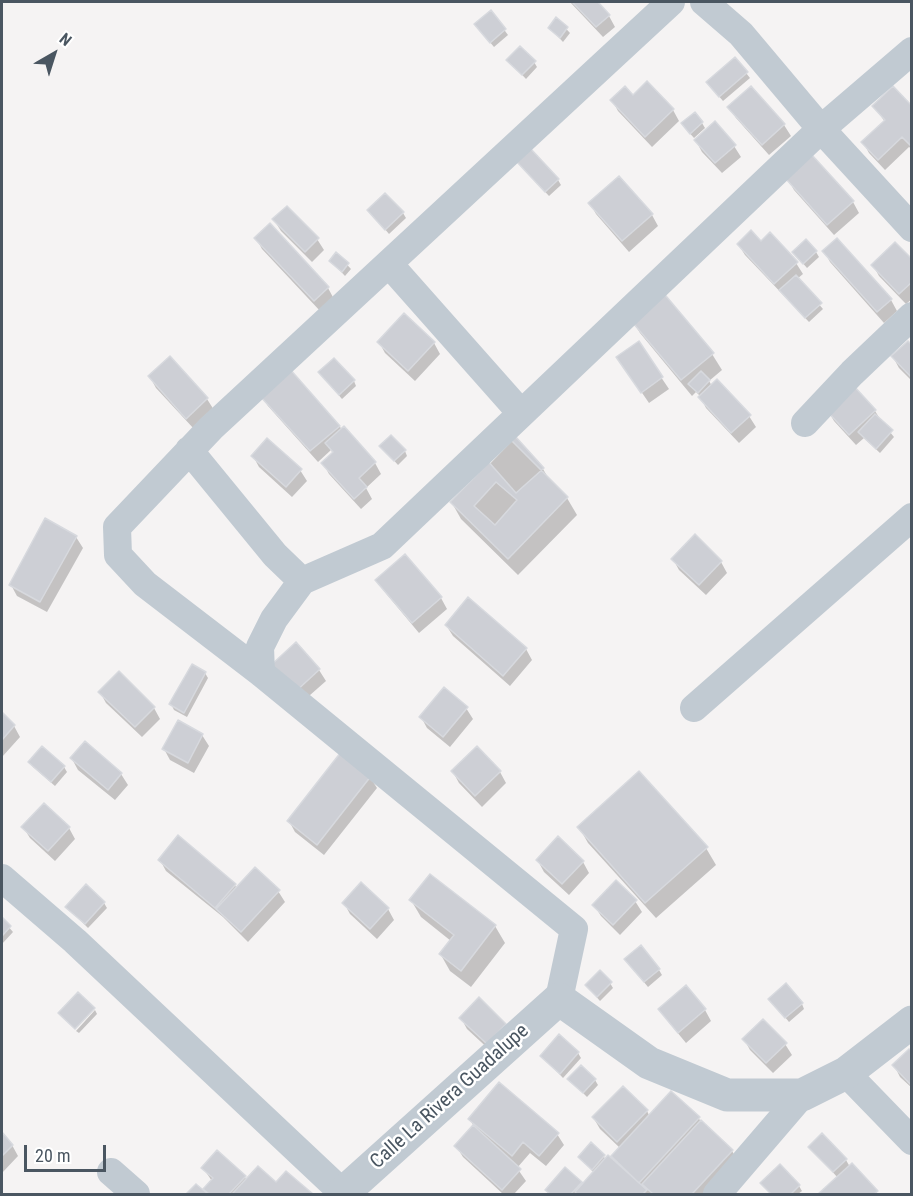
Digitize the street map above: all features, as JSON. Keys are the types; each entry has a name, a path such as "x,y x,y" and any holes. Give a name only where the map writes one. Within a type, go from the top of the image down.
{"street":[{"path":"671,2 189,450 117,527 118,555 145,584 261,673 574,929 559,999 649,1063 727,1095 802,1095"},
{"path":"704,2 741,34 821,129 912,228"},
{"path":"631,38 690,5 741,34"},
{"path":"261,673 260,648 274,619 302,581 382,546 821,129 912,51"},
{"path":"389,264 521,413"},
{"path":"805,423 852,373 912,315"},
{"path":"189,450 275,555 302,581"},
{"path":"694,708 912,517"},
{"path":"2,878 75,941 343,1194"},
{"name":"Calle La Rivera Guadalupe","path":"343,1194 559,999"},
{"path":"717,1194 802,1095 846,1073 912,1022"},
{"path":"846,1073 912,1141"},
{"path":"111,1172 136,1194"}],"building":[{"path":"572,2 598,2 610,15 596,27"},
{"path":"491,10 506,29 490,43 474,24"},
{"path":"556,17 568,27 560,38 548,28"},
{"path":"520,46 536,61 522,75 506,60"},
{"path":"735,57 748,72 719,97 706,82"},
{"path":"647,81 674,109 645,137 610,100 625,86 633,95"},
{"path":"751,86 785,124 762,145 727,107"},
{"path":"893,86 912,106 912,147 902,137 878,160 861,142 885,120 872,106"},
{"path":"695,112 703,122 690,134 681,123"},
{"path":"715,121 736,145 715,163 694,140"},
{"path":"530,148 559,179 545,192 516,161"},
{"path":"812,155 854,201 827,225 786,179"},
{"path":"619,176 653,214 622,241 588,203"},
{"path":"385,193 404,212 385,230 367,210"},
{"path":"287,206 319,238 305,252 272,219"},
{"path":"270,223 329,287 314,301 254,238"},
{"path":"751,230 761,241 770,232 798,262 774,284 737,244"},
{"path":"837,238 892,299 877,312 822,251"},
{"path":"806,239 817,251 803,264 792,252"},
{"path":"895,242 912,259 912,282 899,294 871,265"},
{"path":"336,252 349,263 342,272 329,261"},
{"path":"796,275 822,303 805,318 779,290"},
{"path":"661,290 714,353 681,380 628,317"},
{"path":"404,313 435,342 408,371 377,342"},
{"path":"639,341 663,377 641,393 616,357"},
{"path":"908,341 912,345 912,378 891,356"},
{"path":"170,356 208,398 186,419 148,376"},
{"path":"334,358 355,380 339,395 318,372"},
{"path":"289,368 340,426 310,451 259,395"},
{"path":"701,371 710,380 698,393 688,384"},
{"path":"717,379 751,415 731,433 698,397"},
{"path":"852,384 876,410 849,435 825,409"},
{"path":"875,414 893,430 876,449 858,432"},
{"path":"344,426 376,462 359,478 367,487 354,499 321,463 333,452 325,443"},
{"path":"391,435 406,450 394,461 379,446"},
{"path":"515,436 544,468 516,493 487,460"},
{"path":"267,438 302,469 286,487 251,456"},
{"path":"511,440 568,497 508,559 450,502"},
{"path":"496,482 517,500 495,525 474,506"},
{"path":"45,518 77,536 40,602 9,585"},
{"path":"695,534 722,561 699,585 671,559"},
{"path":"405,554 442,597 412,623 375,580"},
{"path":"468,597 527,648 503,676 445,625"},
{"path":"296,642 320,669 294,693 270,666"},
{"path":"192,664 206,672 184,713 169,704"},
{"path":"119,671 155,707 135,727 98,692"},
{"path":"444,687 468,707 443,737 419,717"},
{"path":"2,712 15,725 2,740"},
{"path":"178,720 203,734 188,763 162,749"},
{"path":"85,741 122,773 108,790 70,758"},
{"path":"42,746 65,766 51,782 28,762"},
{"path":"477,746 501,771 475,796 451,771"},
{"path":"341,752 371,776 317,845 287,821"},
{"path":"639,771 708,847 645,903 577,827"},
{"path":"44,803 70,827 48,851 21,827"},
{"path":"178,835 236,884 215,908 158,860"},
{"path":"558,836 584,861 562,884 536,860"},
{"path":"255,867 280,890 241,932 216,909"},
{"path":"430,874 496,925 461,971 439,954 454,935 409,900"},
{"path":"616,880 637,900 613,925 592,905"},
{"path":"361,882 389,908 370,929 342,903"},
{"path":"86,884 105,902 85,924 65,907"},
{"path":"2,917 11,926 2,936"},
{"path":"641,945 660,969 644,982 624,959"},
{"path":"600,970 612,982 597,997 585,985"},
{"path":"786,983 803,1003 785,1018 768,999"},
{"path":"686,985 706,1009 678,1033 658,1009"},
{"path":"78,992 95,1008 75,1029 58,1013"},
{"path":"479,997 506,1024 487,1044 459,1018"},
{"path":"763,1019 787,1043 766,1063 742,1039"},
{"path":"559,1034 579,1052 560,1074 540,1056"},
{"path":"909,1049 912,1051 912,1086 892,1065"},
{"path":"581,1065 596,1079 583,1093 567,1079"},
{"path":"499,1082 559,1133 539,1156 523,1142 512,1156 468,1119"},
{"path":"623,1086 648,1110 617,1142 592,1117"},
{"path":"671,1091 700,1117 639,1183 611,1156"},
{"path":"701,1120 733,1150 692,1194 653,1194 642,1184"},
{"path":"473,1125 521,1169 502,1190 454,1146"},
{"path":"2,1132 13,1145 2,1156"},
{"path":"822,1133 847,1159 833,1172 808,1147"},
{"path":"591,1142 605,1155 592,1170 578,1157"},
{"path":"217,1150 246,1176 229,1194 209,1194 203,1189 213,1178 201,1168"},
{"path":"608,1155 647,1190 643,1194 577,1194 575,1192"},
{"path":"852,1163 878,1191 874,1194 818,1194"},
{"path":"780,1164 800,1185 791,1194 771,1194 760,1183"},
{"path":"258,1166 276,1182 286,1171 313,1194 232,1194"},
{"path":"565,1167 582,1182 571,1194 550,1194 545,1190"},
{"path":"196,1184 208,1194 186,1194"}]}
